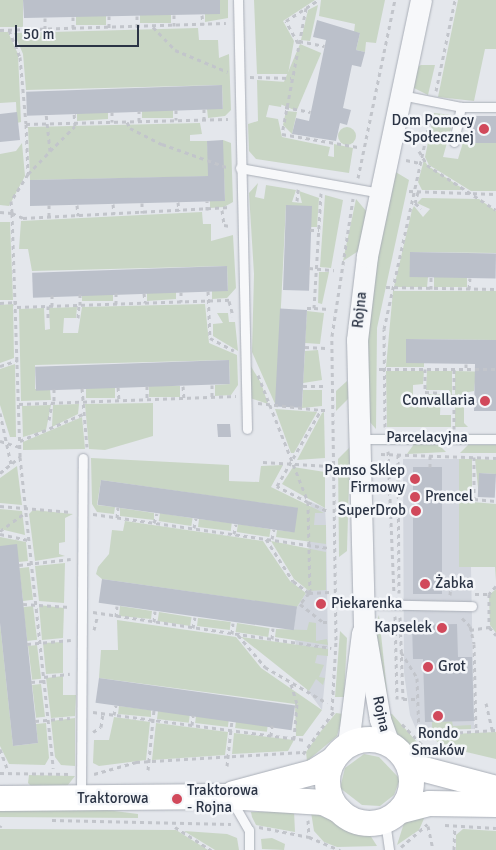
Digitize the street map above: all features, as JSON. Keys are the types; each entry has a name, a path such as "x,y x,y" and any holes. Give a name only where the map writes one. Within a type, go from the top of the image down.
{"main road":[{"path":"496,788 409,765 390,744 368,738 341,752 327,786 339,810 362,823 429,803 496,804"},
{"name":"Traktorowa","path":"226,796 312,772 341,752"},
{"path":"393,815 410,791 409,765"},
{"name":"Traktorowa","path":"5,809 82,799 226,796 317,801 339,810"}],"street":[{"name":"Rojna","path":"390,744 380,719 364,615 358,324 380,193 421,0"},
{"name":"Rojna","path":"341,752 364,615"}],"lane":[{"path":"238,0 239,119 237,169 242,352 247,430"},
{"path":"401,96 461,107 496,107"},
{"path":"454,142 461,107"},
{"path":"237,169 380,193"},
{"name":"Parcelacyjna","path":"359,439 496,439"},
{"path":"82,799 79,674 81,558 84,513 83,458"},
{"path":"364,615 398,607 472,606"},
{"path":"226,796 248,826 249,850"},
{"path":"389,849 393,815"}],"path":[{"path":"298,42 286,21 318,0"},
{"path":"418,699 403,699 389,453 381,369 391,289 456,0"},
{"path":"306,8 284,107 282,134 358,147"},
{"path":"202,14 203,26"},
{"path":"0,30 203,26 228,23 231,14"},
{"path":"174,15 174,26"},
{"path":"109,16 109,28"},
{"path":"137,16 137,27"},
{"path":"73,17 73,28"},
{"path":"45,18 46,29"},
{"path":"153,27 175,50 232,74"},
{"path":"9,30 20,57 28,174"},
{"path":"298,42 325,46"},
{"path":"257,77 291,78"},
{"path":"284,107 311,112"},
{"path":"176,110 176,120"},
{"path":"204,110 204,120"},
{"path":"139,111 139,121"},
{"path":"53,768 20,456 17,302 11,202 28,174 75,123 74,112"},
{"path":"112,112 112,122"},
{"path":"46,113 50,151"},
{"path":"26,124 239,119"},
{"path":"127,122 130,128 162,144 237,169"},
{"path":"419,151 427,165 475,194 496,210"},
{"path":"396,158 420,163"},
{"path":"314,308 321,183"},
{"path":"289,186 306,190"},
{"path":"297,201 298,188"},
{"path":"313,191 330,194"},
{"path":"414,192 496,194"},
{"path":"414,192 415,204 421,208"},
{"path":"207,201 207,210"},
{"path":"178,202 178,212"},
{"path":"142,203 142,213"},
{"path":"77,204 78,216"},
{"path":"113,204 114,214"},
{"path":"49,205 50,217"},
{"path":"0,212 12,213 23,218 222,210"},
{"path":"310,230 319,230"},
{"path":"309,268 334,270"},
{"path":"431,277 431,289"},
{"path":"469,289 470,278"},
{"path":"386,287 391,289 496,289"},
{"path":"208,291 210,338 242,352 271,408 294,462 308,502 310,593 300,604 324,622 331,622"},
{"path":"181,292 181,302"},
{"path":"116,293 116,304"},
{"path":"144,293 145,304"},
{"path":"78,318 80,294"},
{"path":"48,321 52,295"},
{"path":"17,307 229,301"},
{"path":"0,303 17,302"},
{"path":"307,308 329,309"},
{"path":"305,347 326,348"},
{"path":"0,366 18,360"},
{"path":"426,363 424,392 444,393 444,401"},
{"path":"466,364 466,369"},
{"path":"381,369 496,369"},
{"path":"454,369 454,429"},
{"path":"212,385 212,398"},
{"path":"147,386 147,400"},
{"path":"183,386 184,399"},
{"path":"303,386 327,386"},
{"path":"118,387 119,401"},
{"path":"49,420 54,389"},
{"path":"19,404 212,398 246,399 271,408 327,410"},
{"path":"321,410 294,462 277,486 329,512"},
{"path":"0,413 11,445 11,464"},
{"path":"20,441 83,414"},
{"path":"0,441 20,447"},
{"path":"380,454 496,458"},
{"path":"397,705 398,454"},
{"path":"0,473 20,456"},
{"path":"430,456 430,467"},
{"path":"474,457 474,499 496,501 496,497"},
{"path":"263,462 294,462 328,466"},
{"path":"0,506 25,510 84,513 329,548"},
{"path":"117,518 118,508"},
{"path":"0,532 25,510"},
{"path":"154,523 157,513"},
{"path":"194,528 196,518"},
{"path":"234,534 236,524"},
{"path":"272,540 274,529"},
{"path":"0,532 29,540"},
{"path":"265,538 293,582 310,593 330,592"},
{"path":"19,565 81,558"},
{"path":"452,573 451,606 470,630 476,731"},
{"path":"496,586 489,594 489,627 496,635"},
{"path":"23,604 37,603 80,608 116,617 331,648"},
{"path":"116,617 117,606"},
{"path":"154,622 155,612"},
{"path":"193,628 195,617"},
{"path":"232,634 233,623"},
{"path":"470,630 489,627"},
{"path":"272,639 273,628"},
{"path":"237,634 265,667 327,703"},
{"path":"27,644 80,639"},
{"path":"400,652 417,678 419,735 494,730 486,703"},
{"path":"31,682 79,674"},
{"path":"290,683 297,704 294,739"},
{"path":"114,715 116,705"},
{"path":"148,770 154,710"},
{"path":"36,721 81,716 92,712 305,740"},
{"path":"0,773 81,774 149,762 303,752 332,712 343,712"},
{"path":"192,726 193,715"},
{"path":"399,719 430,751"},
{"path":"491,719 496,719"},
{"path":"228,766 232,720"},
{"path":"271,736 272,725"},
{"path":"0,748 7,768"},
{"path":"0,819 5,809"},
{"path":"308,812 309,837"},
{"path":"428,814 427,826 433,850"},
{"path":"454,850 455,819"},
{"path":"48,820 248,826 309,837 340,850"},
{"path":"389,849 406,844 427,826 433,825"},
{"path":"439,825 496,828"},
{"path":"175,827 211,850"}],"shaded area":[{"path":"403,459 459,459 459,567 471,567 474,729 416,729 410,715 404,673"},
{"path":"311,502 325,508 326,525 328,649 322,710 305,687 293,631 297,607 306,593"}],"green space":[{"path":"0,0 23,0 23,27 0,27"},
{"path":"220,0 228,0 228,18 205,22 205,14 220,14"},
{"path":"254,0 315,0 283,21 294,41 288,74 257,74"},
{"path":"321,0 385,0 376,43 366,42 365,52 356,50 360,33 354,32 355,24 319,16"},
{"path":"458,0 496,0 496,49 485,49 474,101 438,97"},
{"path":"318,5 310,41 301,40 308,10"},
{"path":"140,15 171,15 171,23 140,23"},
{"path":"76,16 106,16 106,25 76,25"},
{"path":"198,28 199,40 218,40 219,58 229,54 231,110 225,116 208,118 207,109 223,109 222,85 26,90 23,54 14,33"},
{"path":"0,32 8,32 18,54 21,122 17,123 16,102 0,103"},
{"path":"300,44 321,53 297,111 275,102"},
{"path":"421,65 435,65 428,95 414,88 415,68"},
{"path":"257,80 286,82 281,107 269,105 266,117 278,119 282,137 330,147 328,156 334,157 334,144 353,148 349,173 256,159 249,151 248,124 258,121"},
{"path":"142,110 173,110 173,118 142,118"},
{"path":"286,111 297,112 292,134 283,125"},
{"path":"108,112 108,119 77,121 77,113"},
{"path":"434,113 452,115 453,121 443,157 458,159 465,136 465,143 496,143 496,191 471,191 429,165 425,157"},
{"path":"200,123 202,134 190,135 190,141 207,141 208,153 223,140 231,143 233,202 224,207 210,208 210,201 225,201 224,176 30,180 28,127"},
{"path":"347,127 353,130 356,136 353,142 347,145 341,142 338,136 341,130"},
{"path":"22,143 25,176 9,206 0,205 0,154 16,151"},
{"path":"424,160 428,166 465,190 422,190 418,182"},
{"path":"394,171 409,180 377,328 376,429 369,421 365,370 370,292"},
{"path":"258,183 255,197 264,199 266,185 296,190 292,202 302,203 299,191 319,198 317,227 311,227 286,205 276,406 252,352 254,274 249,193"},
{"path":"325,195 343,200 331,268 320,267"},
{"path":"422,198 479,199 496,211 496,253 410,252 410,277 428,277 427,287 394,287 412,210 414,206 423,217 430,209 417,203"},
{"path":"356,199 367,212 360,250 343,261"},
{"path":"202,212 203,224 211,224 211,241 233,235 236,288 227,298 212,299 212,291 228,290 227,266 32,271 28,249 19,249 21,221"},
{"path":"0,222 10,222 13,300 0,300"},
{"path":"319,272 329,272 322,304 318,303"},
{"path":"434,277 467,277 467,287 434,287"},
{"path":"393,291 496,291 496,340 406,339 406,363 424,363 424,367 386,367"},
{"path":"176,292 176,299 147,301 147,293"},
{"path":"82,293 113,293 113,301 82,301"},
{"path":"13,304 14,358 0,363 0,305"},
{"path":"205,304 209,343 237,355 238,385 231,395 215,396 215,385 230,384 229,360 35,365 35,389 50,389 51,400 21,401 19,309 44,308 45,330 50,329 49,308 77,307 76,318 64,318 63,333 78,333 82,307"},
{"path":"307,311 324,313 320,344 305,343"},
{"path":"217,313 228,313 229,322 235,322 238,351 213,336 213,324 223,323"},
{"path":"318,350 322,380 303,383 305,351"},
{"path":"249,363 261,383 268,404 250,398"},
{"path":"15,364 16,437 10,437 0,405 0,369"},
{"path":"386,371 424,371 423,384 413,385 413,402 427,402 428,394 441,394 440,415 451,415 451,427 387,427"},
{"path":"427,371 452,371 452,401 449,390 426,390"},
{"path":"455,371 494,372 487,382 475,382 474,391 464,393 464,423 468,427 455,427"},
{"path":"347,381 349,398 336,411 336,391"},
{"path":"149,386 180,386 180,397 149,397"},
{"path":"86,387 115,387 115,398 86,398"},
{"path":"303,390 322,390 322,406 302,408"},
{"path":"153,403 153,436 105,450 89,449 85,404"},
{"path":"79,404 78,414 52,427 53,405"},
{"path":"51,405 46,430 23,437 22,406"},
{"path":"275,409 317,412 294,453 291,453"},
{"path":"324,412 325,458 297,460 322,413"},
{"path":"82,417 85,449 23,450 23,442"},
{"path":"414,444 439,445 446,452 407,454"},
{"path":"468,445 496,445 496,453 460,453"},
{"path":"350,447 347,551 339,557 338,459"},
{"path":"91,458 229,465 229,481 259,482 261,466 283,465 271,487 324,513 315,513 314,525 326,525 326,544 276,537 277,530 294,532 297,508 101,480 97,505 115,507 114,514 97,512 92,504"},
{"path":"459,459 472,459 472,502 496,504 496,581 495,567 459,567"},
{"path":"475,459 496,460 496,474 479,473 479,497"},
{"path":"17,466 22,505 0,503 0,478"},
{"path":"293,467 325,472 325,508 282,484"},
{"path":"120,508 154,513 154,520 120,516"},
{"path":"0,509 22,511 25,535 0,529"},
{"path":"33,510 73,514 65,518 65,542 59,543 59,554 65,556 35,561 29,514"},
{"path":"160,513 193,518 191,526 159,521"},
{"path":"199,519 232,523 231,531 198,527"},
{"path":"125,521 263,541 290,581 306,593 297,607 102,579 96,574 98,567 109,554 112,530 123,531"},
{"path":"238,524 271,529 269,537 237,532"},
{"path":"0,537 26,542 28,561 19,562 0,546"},
{"path":"271,541 326,552 326,590 309,591 294,579"},
{"path":"65,563 64,603 39,601 35,566"},
{"path":"29,567 33,600 23,601 19,568"},
{"path":"496,589 496,633 490,625 489,595"},
{"path":"39,605 64,608 63,638 42,640"},
{"path":"33,606 37,640 27,641 23,607"},
{"path":"120,606 152,611 151,619 119,616"},
{"path":"159,612 192,617 190,626 158,621"},
{"path":"379,615 387,691 385,695 374,627"},
{"path":"198,618 231,622 230,630 197,626"},
{"path":"117,620 236,637 261,668 322,710 303,736 296,736 295,704 99,678 101,650 118,650"},
{"path":"309,622 316,623 316,641 327,639 328,645 275,637 276,629 307,630"},
{"path":"0,623 13,746 38,743 36,724 46,723 49,758 45,765 9,764 0,746"},
{"path":"237,623 270,628 268,637 236,632"},
{"path":"340,631 347,638 344,697 335,697"},
{"path":"241,637 328,649 328,656 317,655 315,663 324,665 319,677 325,678 323,685 316,679 309,691"},
{"path":"63,642 63,673 46,674 43,643"},
{"path":"37,645 41,679 32,680 28,646"},
{"path":"63,676 63,695 76,695 75,716 51,718 46,678"},
{"path":"41,684 45,717 36,718 32,685"},
{"path":"119,706 151,710 151,717 118,714"},
{"path":"158,711 190,715 189,723 157,719"},
{"path":"336,713 343,714 337,736 307,761 306,752 321,731"},
{"path":"387,713 392,714 433,760 418,757 395,735"},
{"path":"196,716 229,720 228,727 195,723"},
{"path":"114,717 150,722 146,760 99,766 93,763 94,740 109,740"},
{"path":"75,718 75,766 61,765 55,757 51,721"},
{"path":"236,721 268,725 267,732 235,728"},
{"path":"452,721 453,726 471,725 471,729 432,730 432,722"},
{"path":"156,723 228,732 225,755 152,760"},
{"path":"496,732 496,759 445,747 428,735"},
{"path":"234,733 294,740 288,751 232,754"},
{"path":"364,754 379,757 400,779 394,795 380,806 362,805 340,788 345,768"},
{"path":"29,775 75,776 64,790 36,791 28,783"},
{"path":"0,807 99,809 138,814 138,818 0,817"},
{"path":"294,811 295,832 256,825 251,812"},
{"path":"311,812 370,835 377,846 337,847 324,842 314,831"},
{"path":"426,814 419,830 397,845 404,823"},
{"path":"0,829 176,830 208,850 0,850"},
{"path":"463,829 496,831 496,850 456,850 456,835"},
{"path":"184,831 227,834 237,838 239,850 215,850"},
{"path":"272,838 285,844 284,850 262,849 261,839"}],"building":[{"path":"23,0 220,0 220,14 24,18"},
{"path":"317,20 360,33 356,50 365,52 361,67 352,65 343,108 351,110 347,125 340,123 336,141 292,134 296,118 309,121 326,40 313,37"},
{"path":"222,85 223,109 27,116 26,92"},
{"path":"17,112 20,140 0,142 0,114"},
{"name":"Dom Pomocy Społecznej","path":"471,116 496,116 496,143 471,143"},
{"path":"223,140 225,201 30,206 30,180 208,176 207,141"},
{"path":"286,205 312,206 309,291 283,290"},
{"path":"410,252 496,254 496,278 410,277"},
{"path":"227,266 228,291 33,298 32,273"},
{"path":"280,309 307,310 302,408 275,406"},
{"path":"406,339 496,340 496,411 474,411 475,364 406,363"},
{"path":"229,360 230,384 36,391 35,367"},
{"path":"217,424 230,424 231,437 218,437"},
{"path":"413,467 442,467 442,594 413,594"},
{"path":"479,473 496,474 495,498 478,497"},
{"path":"101,480 298,508 295,532 98,505"},
{"path":"17,544 38,743 13,746 0,623 0,546"},
{"path":"102,579 297,606 294,630 99,603"},
{"path":"457,624 458,657 472,657 474,721 425,722 423,659 413,659 412,625"},
{"path":"99,678 295,706 292,730 96,703"}],"place":[{"name":"Dom Pomocy Społecznej","path":"484,129"},
{"name":"Convallaria","path":"485,401"},
{"name":"Pamso Sklep Firmowy","path":"415,479"},
{"name":"Prencel","path":"415,497"},
{"name":"SuperDrob","path":"416,511"},
{"name":"Żabka","path":"425,584"},
{"name":"Piekarenka","path":"321,604"},
{"name":"Kapselek","path":"442,628"},
{"name":"Grot","path":"428,667"},
{"name":"Rondo Smaków","path":"438,716"},
{"name":"Traktorowa - Rojna","path":"177,799"}]}
